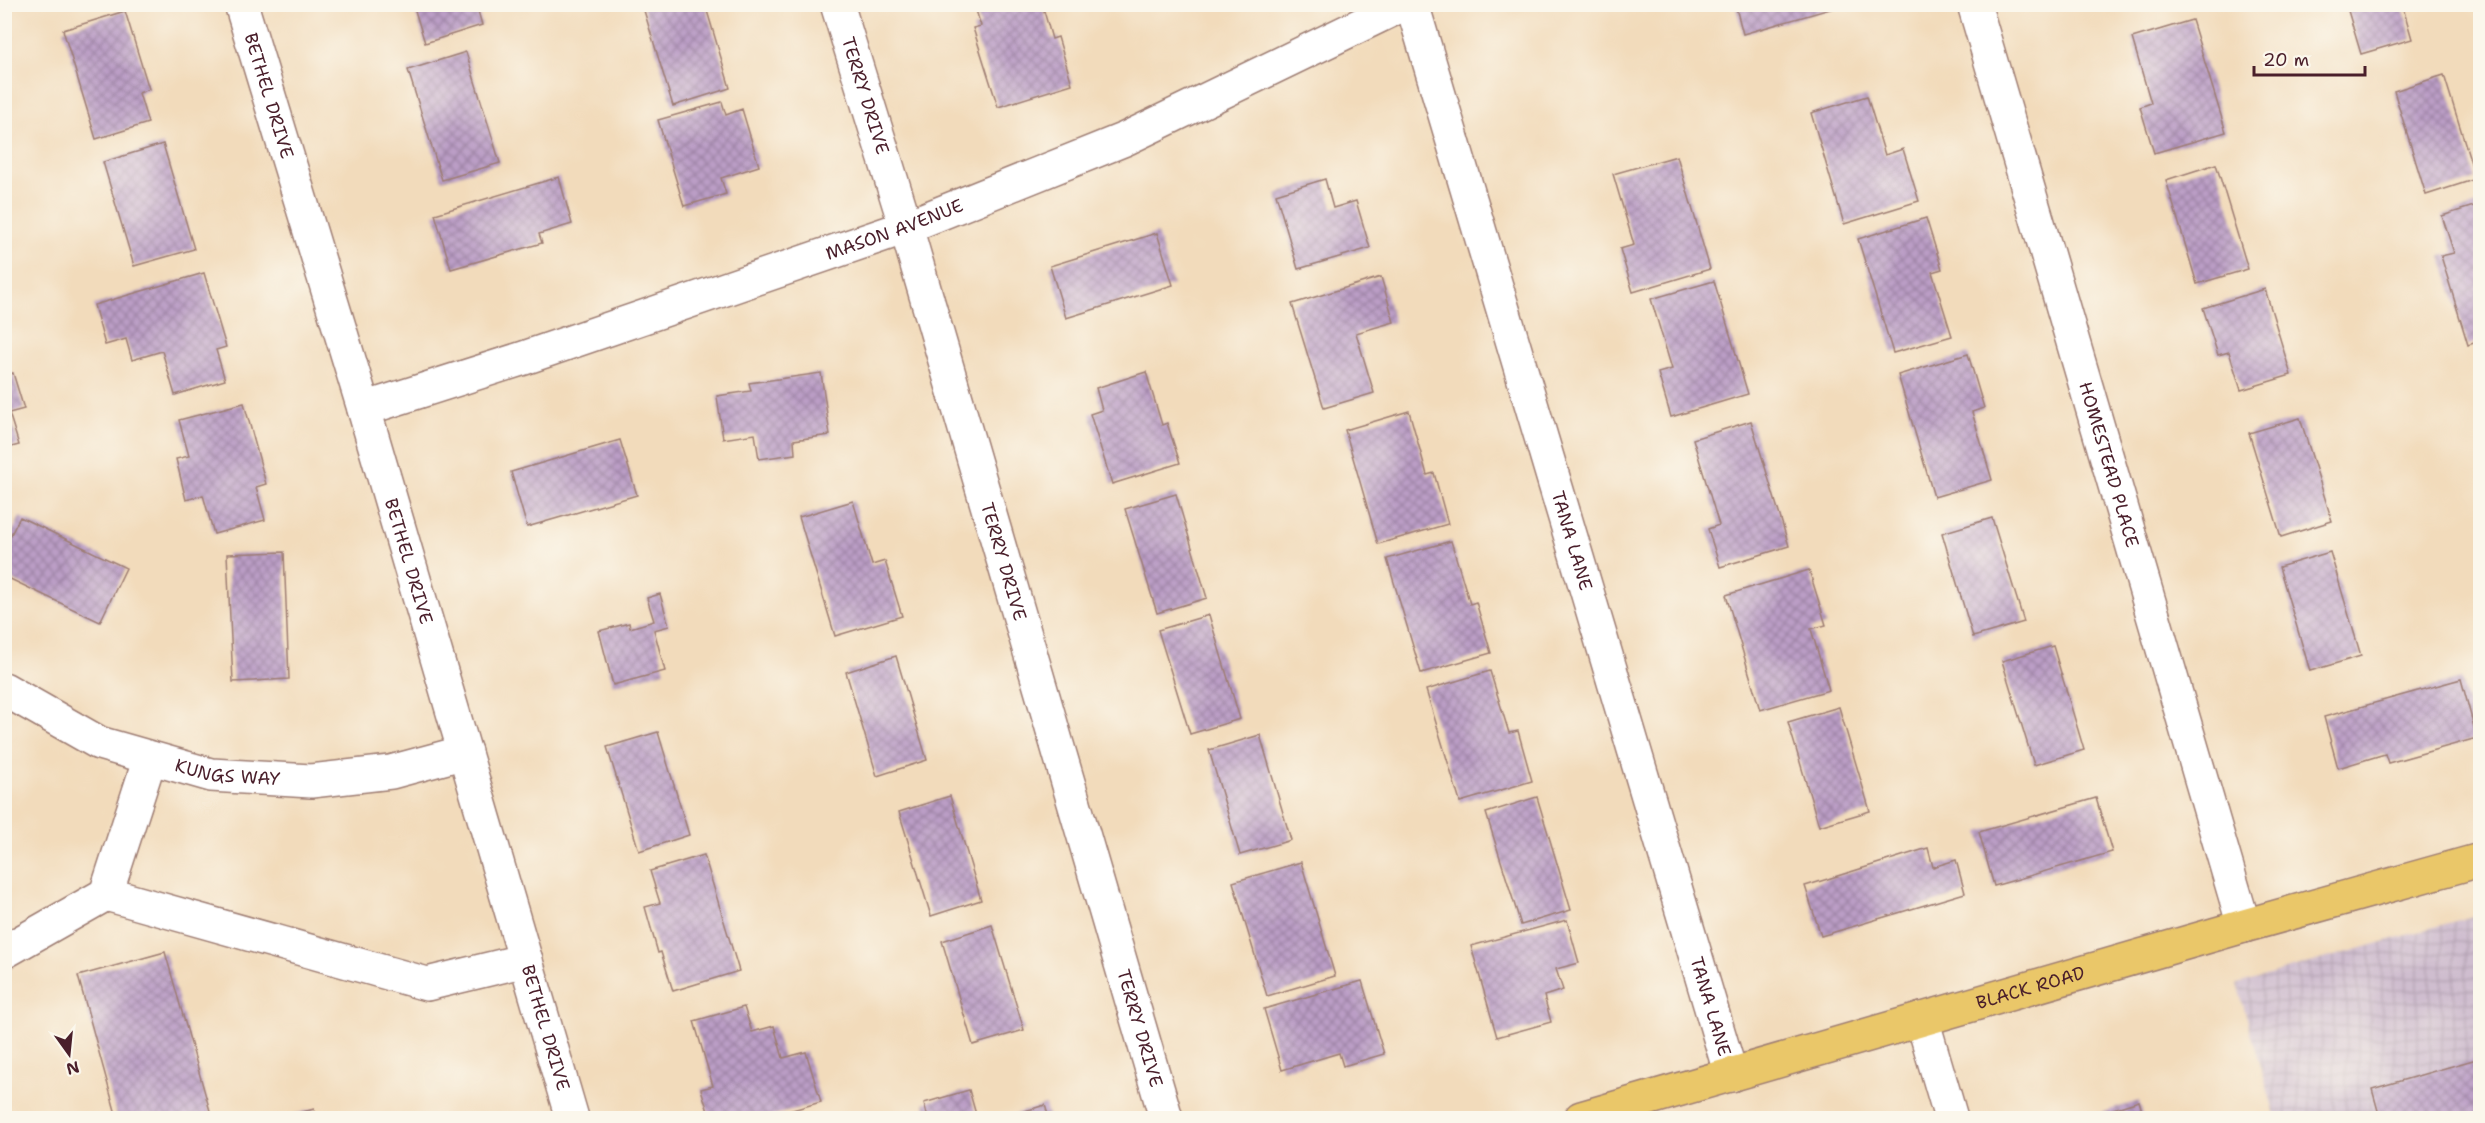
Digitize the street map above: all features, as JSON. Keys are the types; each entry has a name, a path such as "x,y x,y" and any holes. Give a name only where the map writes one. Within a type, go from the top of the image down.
{"main road":[{"name":"BLACK ROAD","path":"1581,1119 2244,926 2481,860"}],"street":[{"name":"BETHEL DRIVE","path":"241,4 364,409 572,1119"},
{"name":"TERRY DRIVE","path":"837,4 906,227 1166,1119"},
{"name":"MASON AVENUE","path":"364,409 535,354 906,227 1125,139 1404,4"},
{"name":"TANA LANE","path":"1412,4 1731,1075"},
{"name":"HOMESTEAD PLACE","path":"1974,4 2244,926"},
{"name":"KUNGS WAY","path":"4,688 99,743 211,775 311,781 391,772 465,752"},
{"path":"4,952 106,894 150,758"},
{"path":"106,894 427,984 526,960"},
{"path":"1922,1019 1951,1119"}],"shaded area":[{"path":"2480,914 2480,1118 2276,1118 2237,984"}],"building":[{"path":"413,4 476,4 482,25 425,43"},
{"path":"642,4 705,4 730,88 673,106"},
{"path":"974,4 1042,4 1052,39 1058,37 1072,84 998,107 973,28 981,26"},
{"path":"1735,4 1844,4 1844,5 1743,34"},
{"path":"2346,4 2402,4 2412,39 2361,54"},
{"path":"125,11 149,89 139,93 148,123 96,139 63,30"},
{"path":"2192,20 2226,132 2154,153 2140,107 2151,103 2132,38"},
{"path":"466,52 500,163 442,180 408,70"},
{"path":"2444,75 2476,179 2426,195 2394,91"},
{"path":"1867,96 1885,155 1903,149 1919,201 1844,224 1811,113"},
{"path":"722,102 726,115 742,109 759,166 721,178 726,194 684,206 658,120"},
{"path":"163,144 194,249 134,266 103,162"},
{"path":"1677,156 1710,269 1633,292 1620,249 1634,245 1613,174"},
{"path":"2216,164 2248,269 2197,284 2166,180"},
{"path":"559,177 572,224 539,234 542,243 451,269 435,214"},
{"path":"1325,179 1333,208 1356,201 1370,248 1298,269 1276,194"},
{"path":"2480,204 2480,341 2468,345 2441,256 2454,253 2442,216"},
{"path":"1926,218 1942,269 1932,272 1952,336 1893,353 1858,239"},
{"path":"1157,233 1173,285 1066,318 1050,266"},
{"path":"204,273 226,347 216,350 225,380 175,395 162,351 132,360 126,339 105,345 94,305"},
{"path":"1381,277 1394,322 1356,333 1374,393 1324,408 1292,304"},
{"path":"1714,281 1748,394 1671,417 1658,373 1672,369 1651,299"},
{"path":"2265,289 2291,375 2241,390 2229,352 2218,355 2203,308"},
{"path":"1968,354 1984,408 1972,412 1992,480 1934,497 1898,375"},
{"path":"1146,372 1162,425 1167,423 1180,463 1112,484 1090,414 1102,410 1096,388"},
{"path":"13,373 24,409 9,413 19,445 4,449 4,375"},
{"path":"821,373 830,435 794,440 795,454 759,459 755,434 723,439 717,396 751,391 749,383"},
{"path":"244,403 266,484 256,487 265,520 214,534 203,495 186,500 176,459 189,456 179,420"},
{"path":"1409,411 1427,475 1434,473 1448,524 1378,544 1345,430"},
{"path":"2300,418 2332,521 2281,537 2249,433"},
{"path":"1751,421 1789,546 1720,567 1708,529 1719,525 1693,439"},
{"path":"620,440 637,495 527,527 511,472"},
{"path":"1176,494 1207,598 1157,613 1125,509"},
{"path":"853,501 872,565 885,561 902,616 835,636 799,517"},
{"path":"20,517 126,568 100,622 4,576 4,548"},
{"path":"1992,518 2024,622 1973,637 1942,533"},
{"path":"1451,541 1470,604 1476,602 1491,653 1421,673 1387,559"},
{"path":"284,552 289,679 233,682 227,554"},
{"path":"2330,552 2361,656 2310,671 2279,567"},
{"path":"1809,570 1826,625 1811,629 1829,690 1760,710 1726,595"},
{"path":"660,594 669,626 654,630 665,671 613,685 599,631 629,623 630,628 654,621 647,598"},
{"path":"1209,615 1240,719 1190,734 1158,630"},
{"path":"2053,646 2084,750 2034,765 2002,661"},
{"path":"896,656 927,760 877,776 846,672"},
{"path":"1490,671 1509,733 1518,731 1532,781 1460,802 1426,690"},
{"path":"2461,679 2477,738 2388,763 2385,754 2338,768 2324,717"},
{"path":"1839,707 1870,811 1819,826 1788,722"},
{"path":"658,732 689,835 639,851 607,747"},
{"path":"1260,735 1291,840 1240,855 1209,750"},
{"path":"950,796 981,900 931,916 899,812"},
{"path":"1537,797 1571,910 1521,925 1486,813"},
{"path":"2096,798 2112,852 1994,886 1979,832"},
{"path":"1928,848 1933,867 1956,860 1965,893 1821,936 1805,886"},
{"path":"704,855 739,971 673,991 661,952 658,953 645,907 660,903 650,871"},
{"path":"1301,862 1335,976 1267,996 1233,882"},
{"path":"1567,920 1579,963 1556,969 1563,990 1544,996 1551,1022 1497,1037 1471,946"},
{"path":"992,925 1024,1030 973,1045 942,941"},
{"path":"165,952 212,1118 117,1118 78,976"},
{"path":"1362,981 1384,1054 1343,1066 1339,1053 1282,1070 1264,1009"},
{"path":"744,1007 752,1032 774,1026 783,1058 806,1052 821,1102 764,1118 710,1118 701,1089 713,1086 694,1021"},
{"path":"2480,1058 2480,1118 2380,1118 2372,1089"},
{"path":"969,1090 977,1118 928,1118 924,1103"},
{"path":"2139,1101 2144,1118 2084,1118"},
{"path":"1045,1105 1049,1118 1002,1118"},
{"path":"314,1109 317,1118 281,1118"}]}
